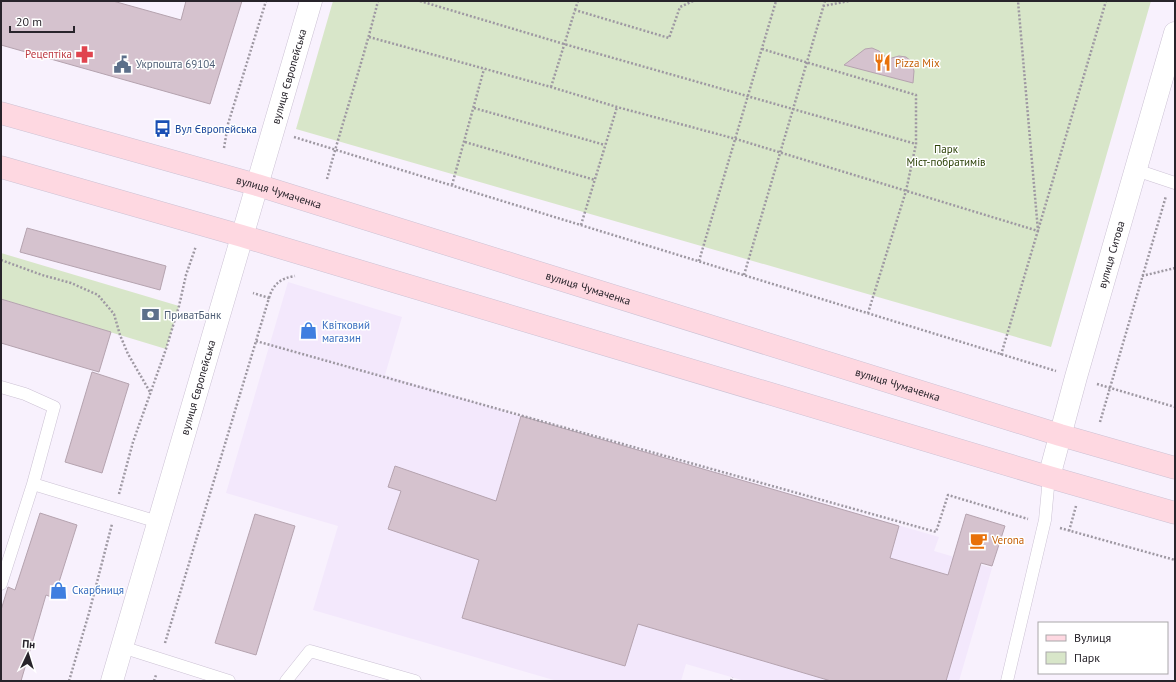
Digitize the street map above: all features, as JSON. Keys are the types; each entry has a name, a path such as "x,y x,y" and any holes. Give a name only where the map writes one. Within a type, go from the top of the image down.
{"street":[{"name":"вулиця Європейська","path":"112,681 311,1"},
{"name":"вулиця Ситова","path":"1049,477 1175,33"},
{"name":"вулиця Чумаченка","path":"1,113 257,185 1060,435 1175,468"},
{"path":"1,167 242,236 1049,477 1175,513"}],"lane":[{"path":"1136,170 1173,182"},
{"path":"1,387 25,394 54,407 33,484 1,584"},
{"path":"1007,681 1045,524 1049,477"},
{"path":"33,484 158,522"},
{"path":"122,647 229,681"},
{"path":"286,681 310,651 415,681"}],"path":[{"path":"224,148 228,124 266,1"},
{"path":"327,180 378,1"},
{"path":"420,1 564,44 916,144"},
{"path":"551,87 578,1"},
{"path":"575,10 669,38 682,1"},
{"path":"680,7 693,1"},
{"path":"699,262 776,1"},
{"path":"744,276 825,1"},
{"path":"823,6 849,1"},
{"path":"1018,1 1038,231"},
{"path":"1001,355 1106,1"},
{"path":"369,36 617,107 736,139 1038,231"},
{"path":"762,49 916,95 916,144 906,191 868,313"},
{"path":"452,185 484,69"},
{"path":"581,225 617,107"},
{"path":"474,108 605,145"},
{"path":"293,136 1058,372"},
{"path":"464,142 595,180"},
{"path":"1100,422 1142,276 1173,182"},
{"path":"69,681 91,606 133,442 166,349 179,306 186,275 196,246"},
{"path":"1,260 42,275 71,283 98,295 114,314 120,335 128,354 151,392"},
{"path":"1142,276 1175,268"},
{"path":"160,659 271,290 284,278 302,276"},
{"path":"253,293 269,298"},
{"path":"256,341 936,532 948,495 1069,531 1175,560"},
{"path":"1096,384 1175,407"},
{"path":"1069,531 1078,502"},
{"path":"731,681 732,677"}],"shaded area":[{"path":"288,282 402,317 385,375 939,537 934,551 992,568 959,681 745,681 686,664 681,681 557,681 313,610 338,526 226,493"}],"green space":[{"name":"Парк Міст-побратимів","path":"333,1 1151,1 1051,347 296,129"},
{"path":"1,253 179,306 166,349 1,299"}],"building":[{"path":"1,1 113,1 181,20 186,1 242,1 210,104 1,45"},
{"name":"Pizza Mix","path":"872,48 879,51 888,59 899,56 906,57 911,61 914,71 913,83 844,65 865,49"},
{"path":"27,228 166,266 160,290 20,252"},
{"path":"1,299 111,332 99,372 1,343"},
{"path":"92,372 129,384 102,473 65,462"},
{"path":"521,416 899,526 890,558 948,575 966,514 1005,526 992,566 981,563 946,681 831,681 638,624 625,666 462,618 479,560 388,529 401,491 388,487 395,466 496,501"},
{"path":"40,513 77,525 54,598 46,595 21,681 1,681 1,610 8,587 15,590"},
{"path":"255,514 295,526 256,655 215,643"}],"place":[{"name":"Рецептіка","path":"85,54"},
{"name":"Pizza Mix","path":"882,63"},
{"name":"Укрпошта 69104","path":"123,64"},
{"name":"Вул Європейська","path":"162,129"},
{"name":"ПриватБанк","path":"151,315"},
{"name":"Квітковий магазин","path":"309,331"},
{"name":"Verona","path":"979,540"},
{"name":"Скарбниця","path":"59,590"}]}
